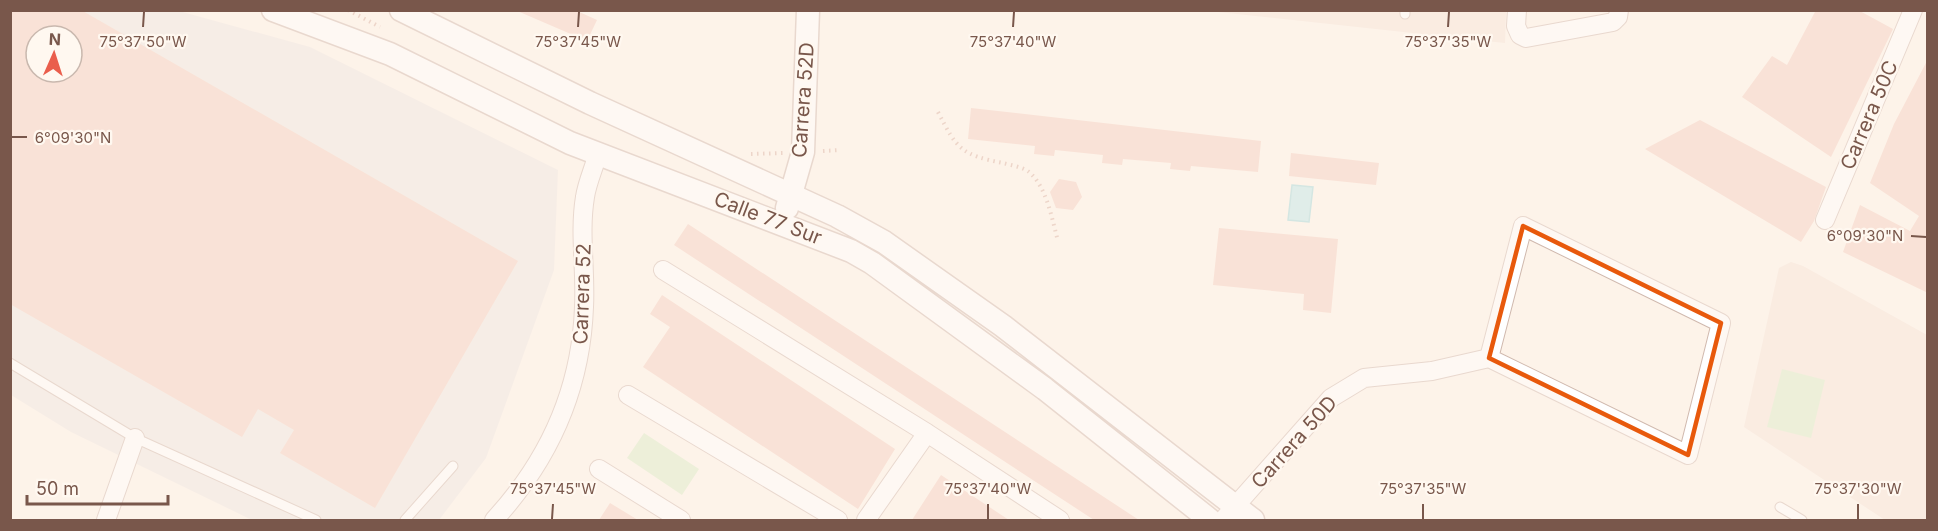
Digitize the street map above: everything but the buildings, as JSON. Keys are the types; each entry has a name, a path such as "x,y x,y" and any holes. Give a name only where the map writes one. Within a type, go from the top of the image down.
{"street":[{"name":"Calle 77 Sur","path":"273,10 390,54 570,143 851,251 872,263 1045,389 1210,520"},
{"name":"Calle 77 Sur","path":"401,10 590,103 791,196 884,242 1003,326 1237,516"},
{"name":"Carrera 52D","path":"782,223 803,152 808,10"},
{"path":"1518,10 1516,26 1520,34 1526,38 1613,22 1620,10"},
{"name":"Carrera 50C","path":"1825,220 1913,10"},
{"name":"Carrera 52","path":"494,520 535,465 565,413 579,364 585,306 582,251 585,197 597,153"},
{"path":"1523,226 1721,323 1688,455 1489,358 1523,226"},
{"path":"663,270 927,433 1060,520"},
{"name":"Carrera 50D","path":"1237,516 1330,398 1343,389 1364,378 1432,371 1489,358"},
{"path":"628,395 838,520"},
{"path":"866,520 927,433"},
{"path":"106,520 135,438"},
{"path":"599,469 681,520"}],"lane":[{"path":"10,363 135,438 316,520"},
{"path":"405,520 453,466"},
{"path":"1780,507 1802,520"}],"path":[{"path":"938,112 954,143 961,150 973,157 1029,172 1042,192 1058,241"}],"highlighted area":[{"path":"1523,226 1721,323 1688,455 1489,358"}],"shaded area":[{"path":"10,11 179,11 310,47 558,170 554,270 486,458 439,520 252,520 71,432 11,395"},
{"path":"1209,11 1506,11 1505,43"},
{"path":"1791,262 1803,266 1927,335 1927,520 1885,520 1744,427 1779,268"}],"green space":[{"path":"1782,369 1825,380 1811,438 1767,427"},
{"path":"644,433 699,469 682,495 627,458"}],"water":[{"path":"1292,185 1313,187 1309,222 1288,220"}]}
